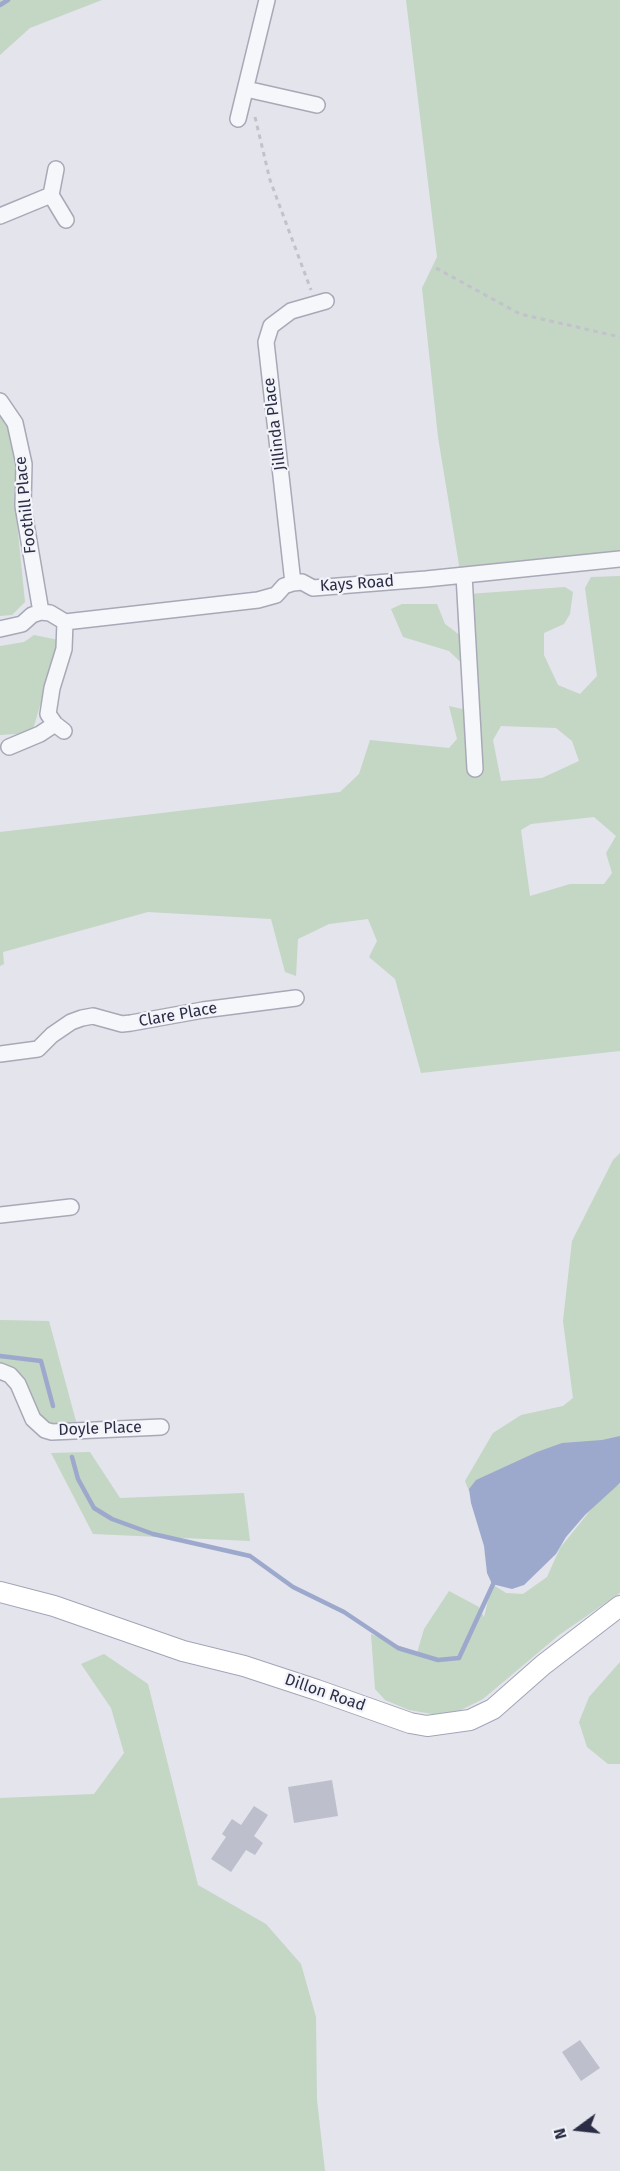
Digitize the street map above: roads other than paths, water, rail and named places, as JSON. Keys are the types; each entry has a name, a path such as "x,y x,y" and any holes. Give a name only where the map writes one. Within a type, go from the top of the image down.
{"main road":[{"name":"Dillon Road","path":"0,1592 54,1606 183,1651 244,1666 410,1723 427,1726 470,1720 493,1709 543,1665 620,1606"}],"street":[{"path":"238,119 267,0"},
{"path":"244,95 317,105"},
{"path":"56,169 51,195 66,220"},
{"path":"0,216 51,195"},
{"name":"Jillinda Place","path":"293,583 266,342 271,326 291,311 321,302"},
{"name":"Foothill Place","path":"0,401 15,423 24,464 23,506 41,612"},
{"name":"Kays Road","path":"293,583 302,582 314,588 620,559"},
{"path":"464,575 476,769"},
{"path":"0,629 22,624 32,615 41,612 50,613 65,622 258,600 276,595 284,586 293,583"},
{"path":"9,747 59,728 48,714 52,688 64,649 65,622"},
{"name":"Clare Place","path":"0,1054 38,1049 62,1028 82,1018 93,1016 122,1024 202,1010 296,998"},
{"path":"0,1215 71,1207"},
{"name":"Doyle Place","path":"0,1371 10,1375 18,1384 33,1419 45,1430 52,1432 161,1427"}],"water":[{"path":"620,1436 620,1483 585,1515 566,1537 556,1554 524,1585 512,1589 492,1584 487,1573 484,1546 471,1503 469,1489 476,1480 562,1443 602,1440"}],"waterway":[{"path":"0,5 8,0"},
{"path":"0,1356 41,1361 53,1406"},
{"path":"72,1457 78,1479 94,1508 112,1519 153,1534 250,1556 293,1587 344,1612 398,1648 438,1660 459,1658 495,1580"}]}
